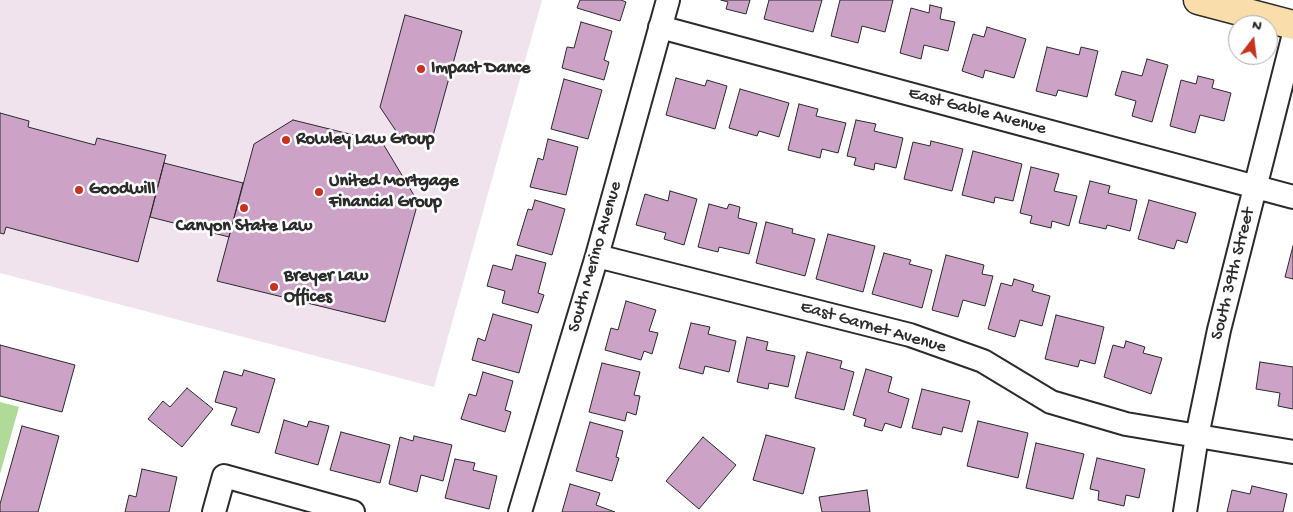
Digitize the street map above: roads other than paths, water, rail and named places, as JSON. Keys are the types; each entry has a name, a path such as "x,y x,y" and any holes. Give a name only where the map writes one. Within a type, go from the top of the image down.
{"main road":[{"path":"1198,0 1293,25"}],"street":[{"name":"South Merino Avenue","path":"520,512 597,256 668,0"},
{"name":"East Gable Avenue","path":"660,27 1293,197"},
{"name":"South 39th Street","path":"1186,512 1197,436 1219,330 1293,38"},
{"name":"East Garnet Avenue","path":"597,256 910,335 982,361 1051,402 1126,424 1293,452"},
{"path":"214,512 224,476 353,512"}],"place":[{"name":"Impact Dance","path":"421,69"},
{"name":"Rowley Law Group","path":"286,140"},
{"name":"Goodwill","path":"79,190"},
{"name":"United Mortgage Financial Group","path":"319,192"},
{"name":"Canyon State Law","path":"244,208"},
{"name":"Breyer Law Offices","path":"274,287"}]}
